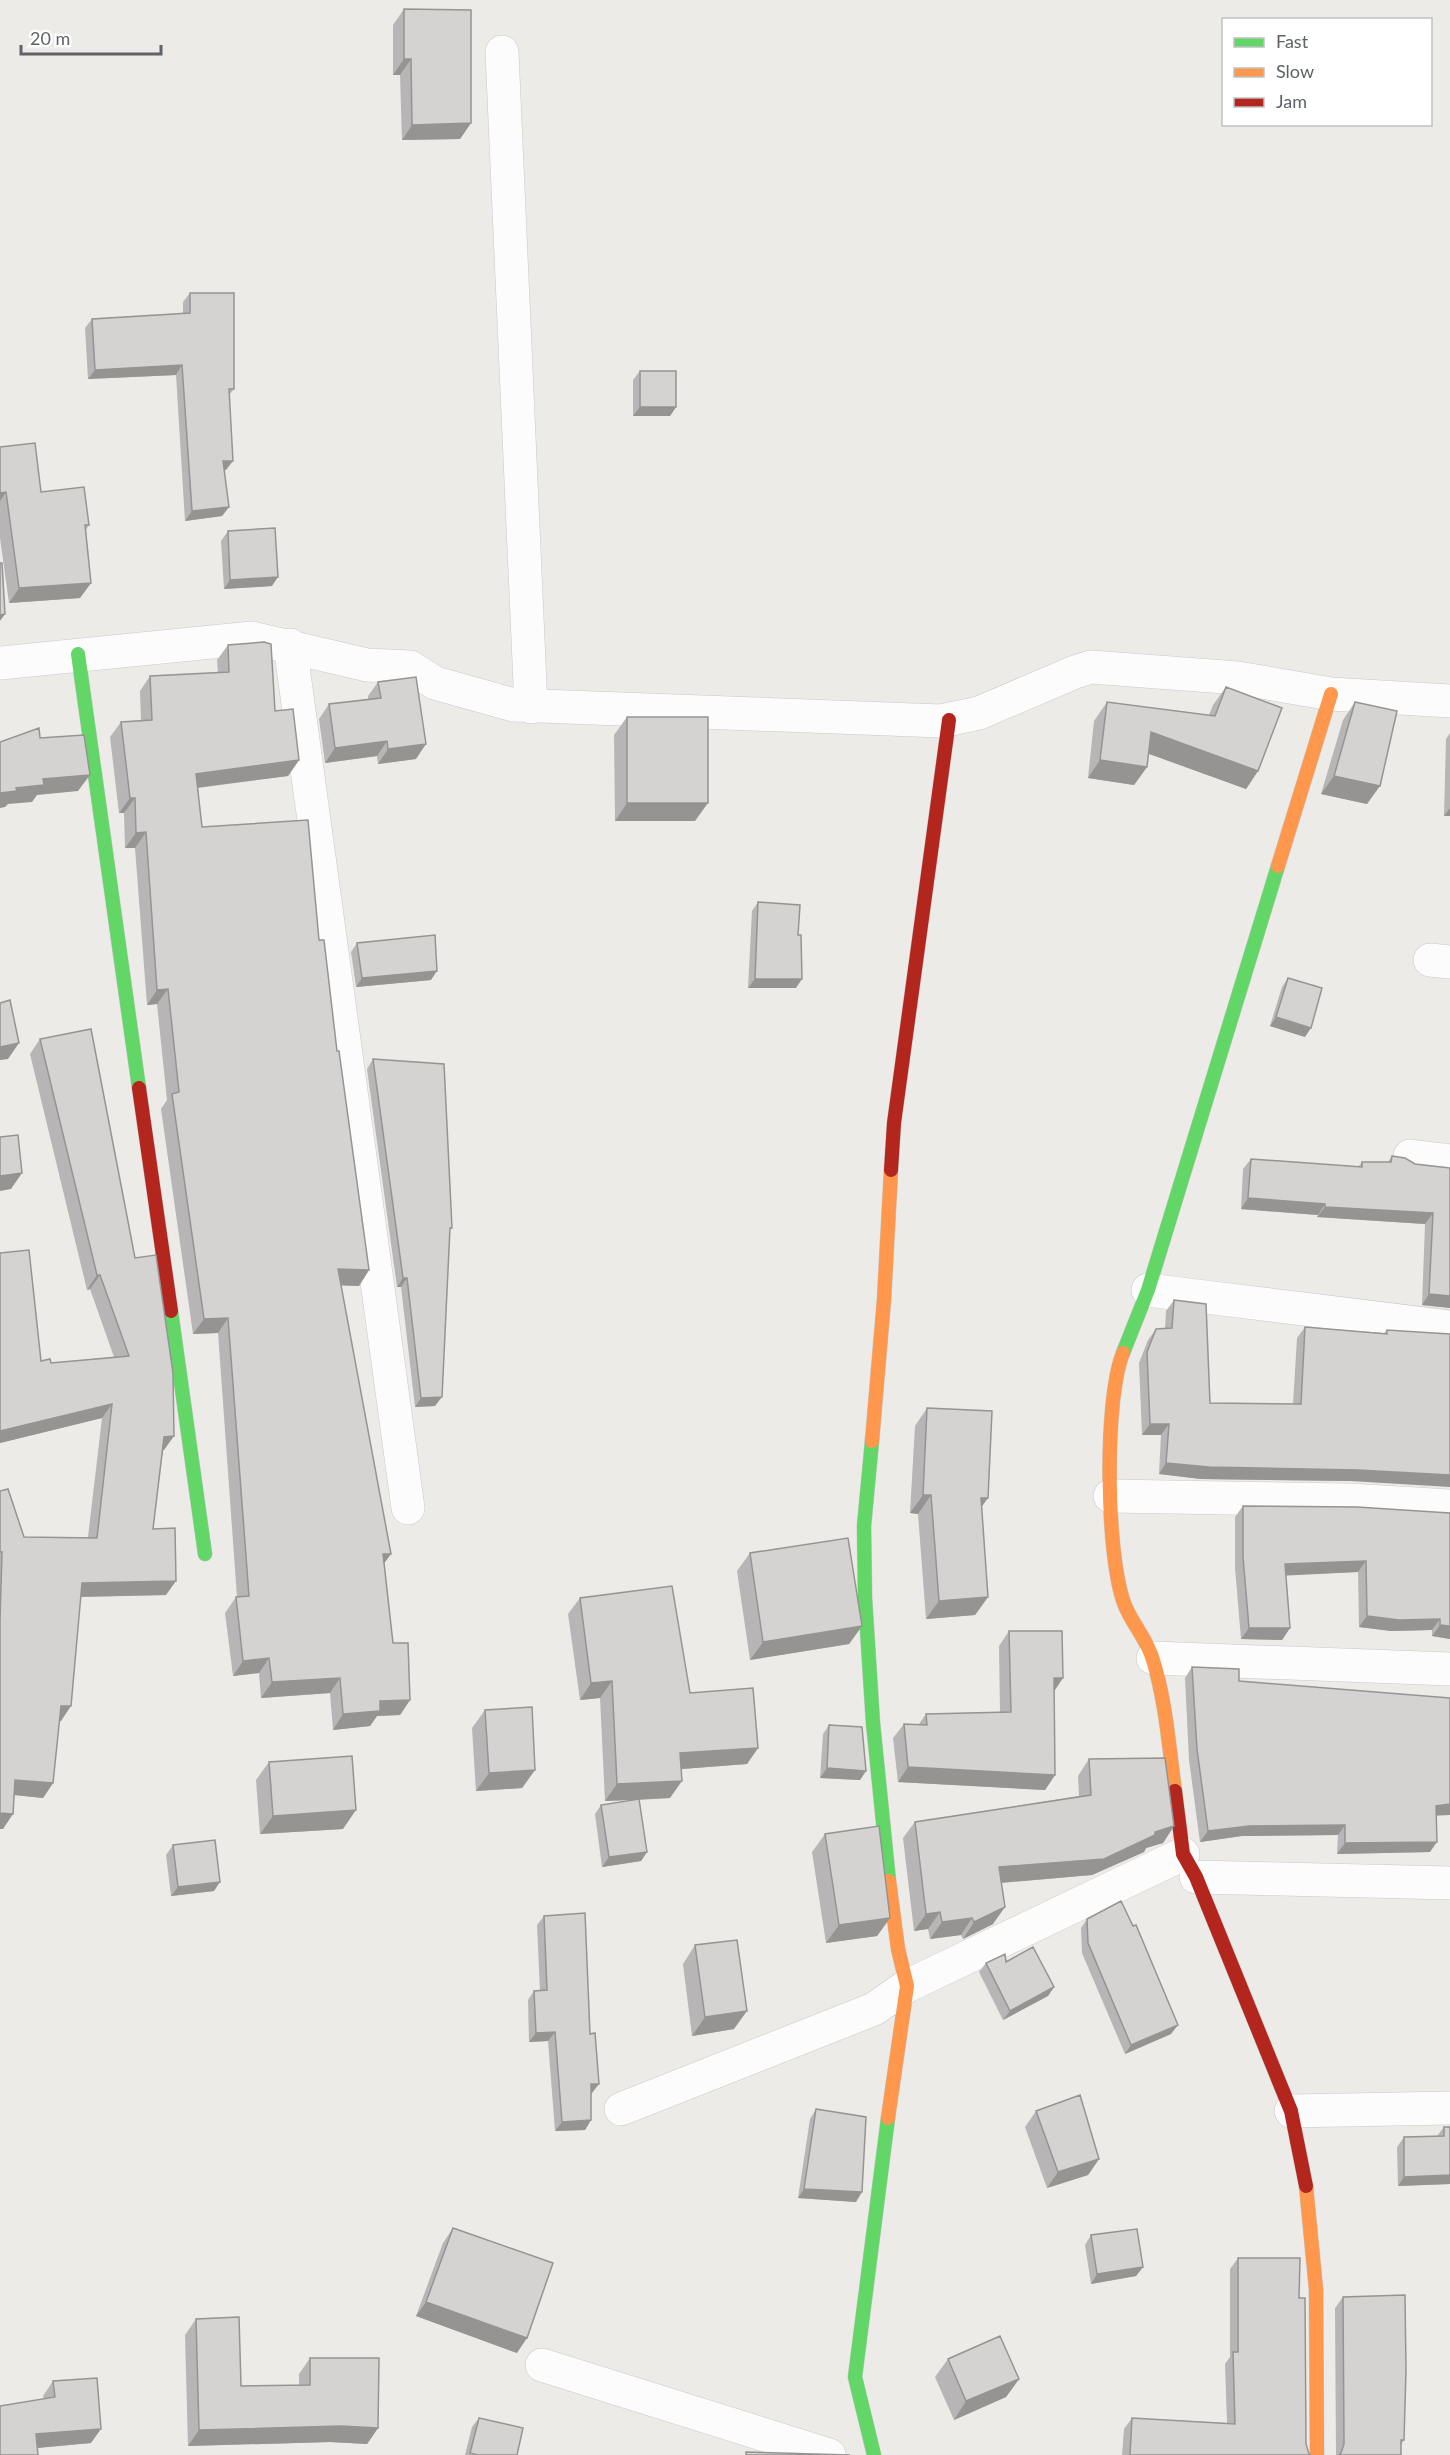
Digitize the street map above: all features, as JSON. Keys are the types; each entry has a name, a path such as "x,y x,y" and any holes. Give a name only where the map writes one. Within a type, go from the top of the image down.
{"street":[{"path":"502,52 531,706"},
{"path":"0,663 252,638 290,645 367,665 423,675 514,705 949,720 979,713 1091,667 1238,678 1331,694 1450,700"},
{"path":"290,645 408,1508"},
{"path":"78,654 205,1554"},
{"path":"1317,2455 1316,2289 1308,2194 1291,2111 1189,1865 1153,1658 1124,1603 1115,1562 1110,1496 1112,1416 1119,1362 1148,1290 1331,694"},
{"path":"874,2455 855,2377 907,1986 898,1949 887,1868 873,1723 865,1598 864,1526 884,1300 894,1123 949,720"},
{"path":"1410,1156 1450,1161"},
{"path":"1148,1290 1450,1327"},
{"path":"1110,1496 1350,1500 1450,1506"},
{"path":"1153,1658 1450,1668"},
{"path":"621,2109 874,2009 907,1986 1189,1865 1450,1883"},
{"path":"1291,2111 1450,2108"},
{"path":"542,2365 829,2455"}],"building":[{"path":"404,9 471,10 471,123 412,125 411,59 404,59"},
{"path":"190,293 234,293 234,389 229,389 233,461 223,461 229,507 192,511 182,365 95,370 92,319 190,313"},
{"path":"640,371 676,371 676,407 640,407"},
{"path":"35,443 41,492 84,487 89,525 85,525 91,583 19,588 6,492 0,493 0,447"},
{"path":"275,528 278,577 230,580 228,531"},
{"path":"0,563 2,563 5,614 0,615"},
{"path":"264,642 271,644 275,711 293,709 299,760 196,774 202,827 308,820 319,940 324,940 337,1051 339,1051 369,1270 338,1269 391,1554 383,1554 393,1643 408,1643 410,1700 380,1701 380,1711 343,1714 340,1678 272,1682 269,1658 243,1661 236,1597 249,1596 228,1318 204,1319 172,1094 179,1092 168,989 157,990 146,832 136,833 135,798 130,798 121,722 152,720 150,676 229,672 228,645"},
{"path":"416,677 426,744 388,749 387,741 335,748 329,704 381,698 378,682"},
{"path":"1226,687 1282,708 1258,771 1151,732 1147,767 1100,760 1107,702 1215,716"},
{"path":"1355,702 1397,711 1380,786 1334,776"},
{"path":"627,717 708,717 708,803 627,803"},
{"path":"39,728 40,738 84,735 90,775 43,779 44,785 16,788 17,791 0,793 0,742"},
{"path":"758,902 800,905 798,935 801,935 802,979 755,979"},
{"path":"435,935 437,971 362,978 357,943"},
{"path":"1288,978 1322,988 1311,1028 1276,1017"},
{"path":"10,1000 19,1043 0,1047 0,1003"},
{"path":"91,1029 135,1258 156,1255 173,1373 174,1436 164,1437 153,1529 175,1528 176,1581 82,1583 71,1706 61,1706 53,1783 15,1780 13,1814 0,1813 2,1552 0,1552 0,1491 8,1489 24,1537 97,1538 112,1404 0,1431 0,1253 29,1250 41,1361 50,1359 51,1363 129,1356 100,1275 97,1275 40,1039"},
{"path":"373,1059 444,1064 452,1228 450,1228 442,1397 421,1398 407,1278 403,1278"},
{"path":"18,1135 22,1173 0,1176 0,1137"},
{"path":"1392,1156 1405,1158 1415,1164 1450,1168 1450,1296 1429,1294 1433,1213 1325,1207 1325,1204 1248,1198 1251,1159 1362,1167 1362,1162 1391,1162"},
{"path":"1174,1300 1206,1304 1210,1403 1301,1404 1305,1327 1387,1334 1387,1330 1450,1334 1450,1475 1358,1470 1209,1467 1166,1463 1169,1424 1150,1424 1147,1352 1156,1329 1172,1328"},
{"path":"927,1408 992,1411 988,1498 981,1498 988,1597 939,1601 931,1495 923,1495"},
{"path":"1243,1506 1357,1507 1450,1513 1450,1626 1440,1625 1440,1619 1399,1620 1367,1616 1366,1561 1285,1564 1290,1628 1249,1628 1243,1557"},
{"path":"848,1538 862,1626 763,1642 750,1553"},
{"path":"672,1586 690,1693 753,1688 758,1748 680,1753 682,1781 617,1784 612,1681 591,1683 580,1598"},
{"path":"1009,1631 1062,1631 1063,1678 1054,1678 1055,1775 908,1767 904,1724 927,1725 926,1714 1011,1712"},
{"path":"1192,1667 1239,1669 1239,1681 1450,1698 1450,1804 1436,1806 1437,1842 1345,1843 1345,1825 1249,1826 1208,1831 1197,1749"},
{"path":"532,1707 535,1770 489,1773 485,1710"},
{"path":"829,1725 862,1727 866,1771 827,1768"},
{"path":"352,1756 356,1810 273,1816 269,1762"},
{"path":"1165,1758 1174,1826 1155,1832 1155,1835 1104,1859 999,1867 1005,1907 974,1922 972,1918 942,1922 940,1912 926,1914 915,1822 1091,1795 1089,1759"},
{"path":"639,1799 647,1852 609,1857 601,1805"},
{"path":"879,1826 890,1918 839,1925 825,1834"},
{"path":"215,1840 220,1882 178,1887 173,1845"},
{"path":"1121,1901 1133,1926 1136,1925 1178,2025 1131,2045 1088,1943 1087,1919"},
{"path":"585,1913 590,2034 595,2033 599,2084 591,2084 591,2120 562,2122 555,2032 536,2033 534,1991 547,1990 544,1916"},
{"path":"737,1940 747,2011 705,2017 695,1945"},
{"path":"1033,1947 1054,1987 1010,2011 986,1963 1005,1954 1006,1962"},
{"path":"1080,2095 1099,2159 1058,2172 1036,2111"},
{"path":"816,2109 866,2117 862,2192 804,2189"},
{"path":"1444,2127 1450,2127 1450,2175 1404,2177 1404,2137 1444,2136"},
{"path":"453,2228 553,2263 527,2338 426,2302"},
{"path":"1137,2229 1143,2267 1097,2274 1091,2235"},
{"path":"1238,2258 1300,2258 1299,2298 1305,2298 1306,2444 1311,2455 1130,2455 1132,2418 1235,2424 1233,2352 1238,2352"},
{"path":"1405,2295 1406,2370 1404,2440 1401,2440 1401,2455 1339,2455 1344,2444 1343,2297"},
{"path":"239,2317 241,2386 310,2385 310,2358 379,2358 378,2428 341,2426 199,2430 196,2319"},
{"path":"1000,2336 1019,2379 966,2401 948,2359"},
{"path":"97,2378 101,2429 36,2434 38,2455 0,2455 0,2406 55,2397 53,2381"},
{"path":"479,2418 523,2428 517,2455 470,2453"},
{"path":"746,2452 850,2455 746,2455"}],"traffic: fast":[{"path":"78,654 139,1088"},
{"path":"1123,1353 1148,1290 1278,866"},
{"path":"171,1311 205,1554"},
{"path":"872,1441 864,1526 865,1598 873,1723 889,1881"},
{"path":"874,2455 855,2377 888,2118"}],"traffic: slow":[{"path":"1278,866 1331,694"},
{"path":"872,1441 884,1300 891,1170"},
{"path":"1123,1353 1117,1375 1110,1440 1114,1550 1124,1603 1151,1653 1157,1676 1167,1725 1175,1791"},
{"path":"888,2118 907,1986 898,1949 889,1881"},
{"path":"1306,2186 1316,2289 1317,2455"}],"traffic: jam":[{"path":"891,1170 894,1123 949,720"},
{"path":"139,1088 171,1311"},
{"path":"1175,1791 1183,1854 1196,1877 1291,2111 1306,2186"}]}
